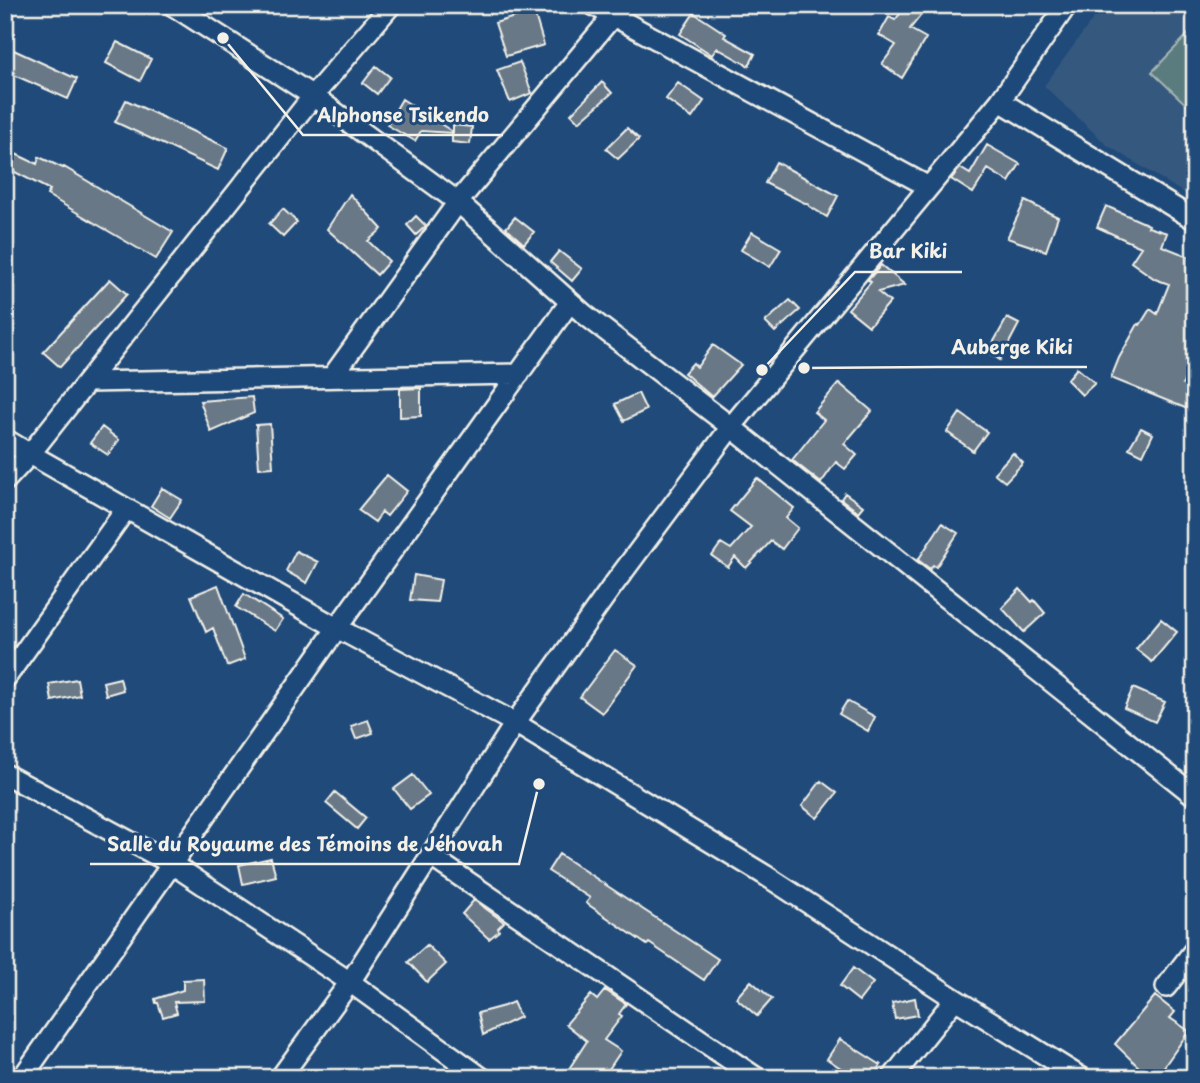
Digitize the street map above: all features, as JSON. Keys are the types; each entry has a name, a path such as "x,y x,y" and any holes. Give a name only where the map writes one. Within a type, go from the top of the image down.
{"street":[{"path":"172,5 313,96 458,202 570,302 1195,796"},
{"path":"5,481 30,454 313,96 391,5"},
{"path":"593,5 618,11 929,187"},
{"path":"280,1078 350,982 516,723 611,588 731,427 1000,101 1067,5"},
{"path":"332,377 458,202 618,11"},
{"path":"1000,101 1195,220"},
{"path":"22,1078 337,628 570,302"},
{"path":"87,382 519,374"},
{"path":"5,439 337,628 516,723 765,875 1082,1078"},
{"path":"5,679 126,509"},
{"path":"5,774 172,864 350,982 482,1078"},
{"path":"430,856 757,1078"},
{"path":"1166,987 1195,949"},
{"path":"892,1078 955,999"}],"shaded area":[{"path":"1103,5 1195,5 1195,200 1107,145 1044,86"}],"green space":[{"path":"1195,27 1195,113 1152,72"}],"building":[{"path":"532,5 544,45 506,56 495,23 521,15 518,7"},
{"path":"907,5 929,5 910,29 926,38 902,78 882,64 896,45 879,35 889,17 895,20"},
{"path":"694,13 726,34 724,37 755,54 749,66 717,48 712,55 680,34"},
{"path":"117,42 151,59 140,81 106,63"},
{"path":"5,46 77,79 68,99 5,71"},
{"path":"520,62 532,93 510,102 497,70"},
{"path":"376,66 390,77 377,94 363,83"},
{"path":"602,82 612,93 579,122 571,114"},
{"path":"678,83 704,101 692,118 666,99"},
{"path":"402,99 453,132 453,125 472,127 470,144 452,142 452,133 421,131 415,141 387,125"},
{"path":"126,100 228,148 218,170 115,122"},
{"path":"627,128 639,139 618,159 606,149"},
{"path":"987,145 1020,164 1009,182 988,169 973,193 951,179 960,168 970,174"},
{"path":"5,149 37,164 39,157 64,167 173,232 156,259 47,195 50,190 5,167"},
{"path":"776,162 838,196 827,217 765,183"},
{"path":"350,194 382,229 368,241 389,261 377,275 327,229"},
{"path":"1025,201 1058,217 1046,251 1007,238"},
{"path":"1106,206 1149,225 1148,227 1167,233 1162,246 1195,259 1195,353 1183,384 1195,389 1195,412 1111,378 1138,324 1140,325 1150,309 1157,314 1169,284 1155,279 1131,262 1141,247 1097,227"},
{"path":"283,209 297,222 283,237 269,224"},
{"path":"416,216 426,226 416,235 407,225"},
{"path":"515,217 534,232 524,244 506,228"},
{"path":"752,232 781,249 770,267 741,250"},
{"path":"559,251 582,269 572,281 550,262"},
{"path":"881,265 905,285 878,292 890,302 869,326 848,309 871,282 868,280"},
{"path":"110,279 127,294 60,367 43,352"},
{"path":"790,300 800,310 775,332 765,322"},
{"path":"1007,318 1019,324 1000,360 988,352"},
{"path":"713,345 741,365 712,397 684,373 693,363 697,367"},
{"path":"1077,368 1095,383 1082,395 1067,380"},
{"path":"839,383 872,411 844,444 857,455 845,469 836,462 821,483 792,460 824,420 814,412"},
{"path":"421,388 421,416 400,417 400,389"},
{"path":"638,393 646,410 624,421 615,404"},
{"path":"252,397 254,413 211,432 200,401"},
{"path":"960,413 987,432 973,451 947,432"},
{"path":"270,424 273,467 259,468 256,425"},
{"path":"102,427 119,440 108,455 90,443"},
{"path":"1141,428 1153,434 1143,455 1129,448"},
{"path":"1013,453 1023,463 1005,482 994,473"},
{"path":"387,475 407,491 387,516 382,512 375,522 358,510"},
{"path":"757,478 794,508 786,518 798,528 782,549 771,541 746,568 735,557 728,567 712,556 721,543 731,549 751,527 730,511"},
{"path":"162,488 182,500 170,518 151,506"},
{"path":"845,493 863,506 858,512 841,499"},
{"path":"942,523 958,533 936,567 933,565 930,569 918,560"},
{"path":"296,551 318,562 307,583 286,571"},
{"path":"414,575 441,580 437,602 410,600"},
{"path":"218,585 245,659 227,666 213,628 206,632 191,596"},
{"path":"1020,589 1045,613 1024,632 1002,608"},
{"path":"244,594 283,619 275,631 236,607"},
{"path":"1161,619 1177,632 1152,662 1136,649"},
{"path":"615,650 637,665 602,713 580,697"},
{"path":"120,678 123,690 106,695 103,682"},
{"path":"77,679 80,695 52,701 49,684"},
{"path":"1133,688 1165,702 1155,722 1124,708"},
{"path":"847,701 875,717 868,731 839,714"},
{"path":"368,720 373,733 356,739 351,726"},
{"path":"413,775 429,795 410,809 394,789"},
{"path":"821,781 837,793 817,818 802,806"},
{"path":"335,792 366,818 357,829 326,803"},
{"path":"559,854 718,959 704,980 586,903 590,898 548,871"},
{"path":"271,858 276,876 243,884 239,865"},
{"path":"474,900 504,922 498,928 499,931 489,939 462,914"},
{"path":"427,945 446,964 427,982 408,962"},
{"path":"853,968 873,983 859,1001 840,986"},
{"path":"204,979 205,1001 174,1002 177,1013 163,1017 155,999 183,990 183,980"},
{"path":"751,981 772,999 757,1016 736,998"},
{"path":"605,990 626,1004 619,1014 622,1016 604,1040 621,1051 603,1078 563,1078 587,1041 566,1024 591,995 597,1000"},
{"path":"1155,996 1175,1012 1170,1018 1189,1031 1156,1078 1150,1078 1115,1044"},
{"path":"915,998 918,1015 895,1019 892,1003"},
{"path":"513,1002 520,1017 483,1035 478,1013"},
{"path":"840,1039 881,1065 873,1078 856,1078 827,1059"}],"place":[{"name":"Alphonse Tsikendo","path":"223,38"},
{"name":"Auberge Kiki","path":"804,368"},
{"name":"Bar Kiki","path":"762,370"},
{"name":"Salle du Royaume des Témoins de Jéhovah","path":"539,784"}]}
